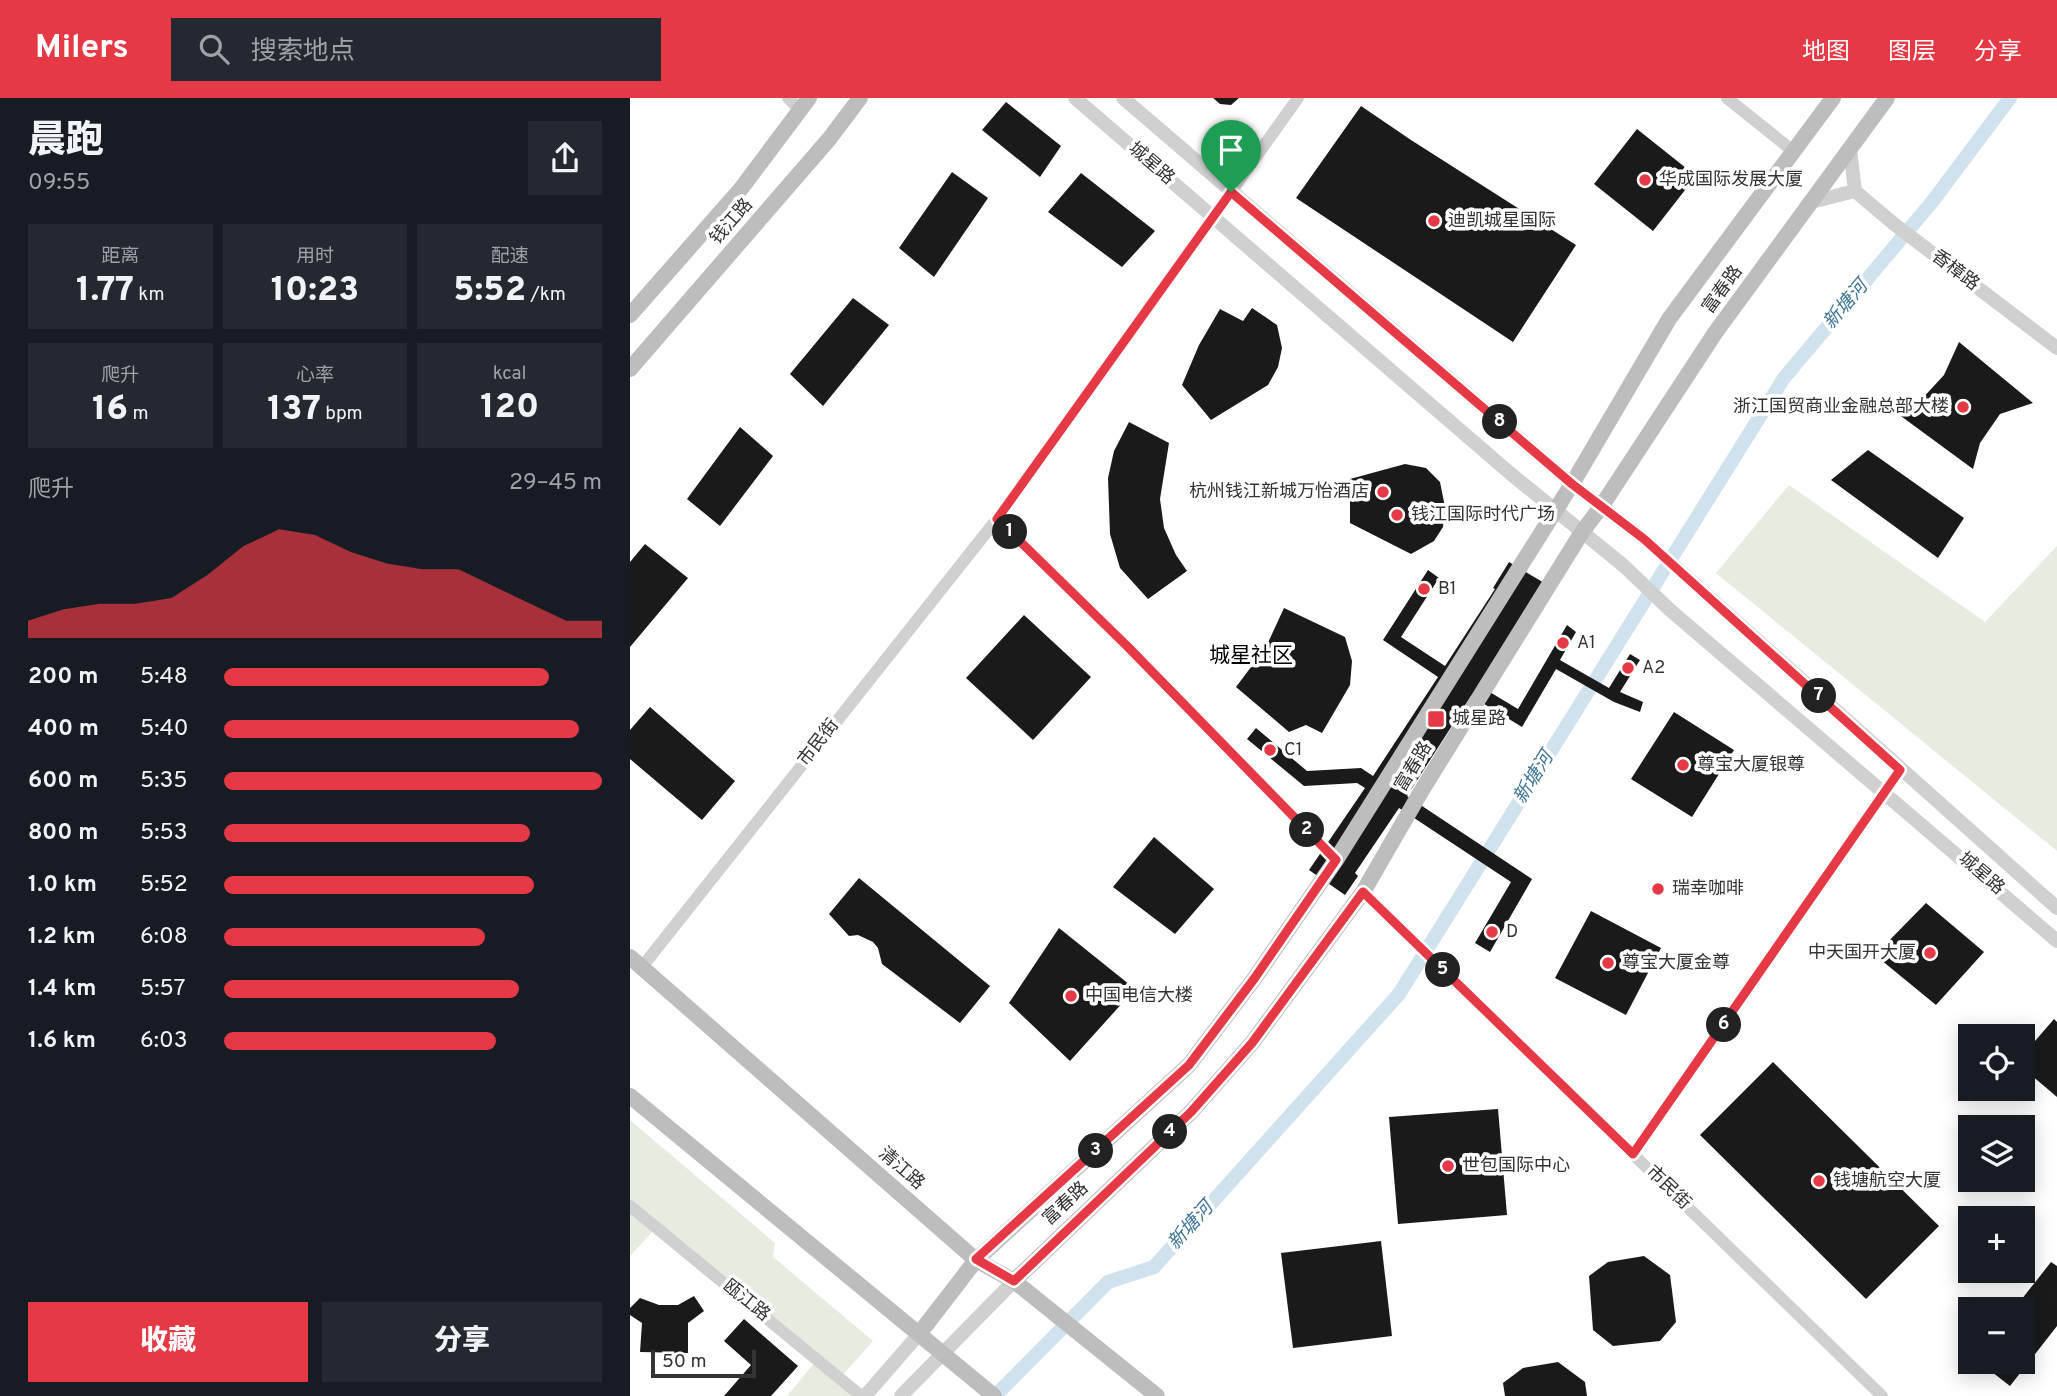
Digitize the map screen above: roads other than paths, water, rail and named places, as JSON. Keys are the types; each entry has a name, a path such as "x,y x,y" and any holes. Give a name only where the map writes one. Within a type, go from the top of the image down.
{"main road":[{"name":"钱江路","path":"630,369 830,138 860,98"},
{"name":"富春路","path":"919,1334 976,1259 1189,1065 1254,979 1336,860 1572,484 1669,319 1833,98"},
{"name":"富春路","path":"1014,1281 1191,1112 1252,1043 1363,892 1422,790 1582,532 1715,333 1887,98"},
{"name":"钱江路","path":"630,315 740,190 805,104"},
{"name":"清江路","path":"636,962 976,1259 1014,1281 1157,1396"},
{"path":"630,1096 990,1393"}],"street":[{"path":"788,98 805,104"},
{"name":"城星路","path":"1075,98 1555,511 1624,566 1670,610 2057,941"},
{"name":"城星路","path":"1123,98 1572,484 1644,539 2057,908"},
{"name":"市民街","path":"636,962 997,519 1297,98"},
{"path":"1727,98 1793,151"},
{"path":"1811,202 1854,191 1850,149"},
{"name":"香樟路","path":"1854,191 2057,348"},
{"path":"997,519 1128,647 1336,860"},
{"path":"1633,1154 1900,770"},
{"name":"市民街","path":"1363,892 1882,1396"},
{"name":"瓯江路","path":"630,1206 863,1396"},
{"name":"富春路","path":"901,1396 1014,1281"},
{"name":"富春路","path":"863,1396 919,1334"}],"waterway":[{"name":"新塘河","path":"995,1396 1108,1282 1154,1267 1399,994 1784,378 1932,202 2010,98"}],"place":[{"name":"华成国际发展大厦","path":"1645,180"},
{"name":"迪凯·城星国际","path":"1434,221"},
{"name":"浙江国贸商业金融总部大楼","path":"1963,407"},
{"name":"杭州钱江新城万怡酒店","path":"1383,492"},
{"name":"钱江国际时代广场","path":"1397,515"},
{"name":"B1","path":"1424,589"},
{"name":"A1","path":"1563,643"},
{"name":"A2","path":"1628,668"},
{"name":"城星路","path":"1436,719"},
{"name":"C1","path":"1270,750"},
{"name":"尊宝大厦银尊","path":"1683,765"},
{"name":"瑞幸咖啡","path":"1658,889"},
{"name":"D","path":"1492,932"},
{"name":"中天国开大厦","path":"1930,953"},
{"name":"尊宝大厦金尊","path":"1608,963"},
{"name":"中国电信大楼","path":"1071,996"},
{"name":"世包国际中心","path":"1448,1166"},
{"name":"钱塘航空大厦","path":"1819,1181"}],"district":[{"name":"城星社区","path":"1251,656"}]}
